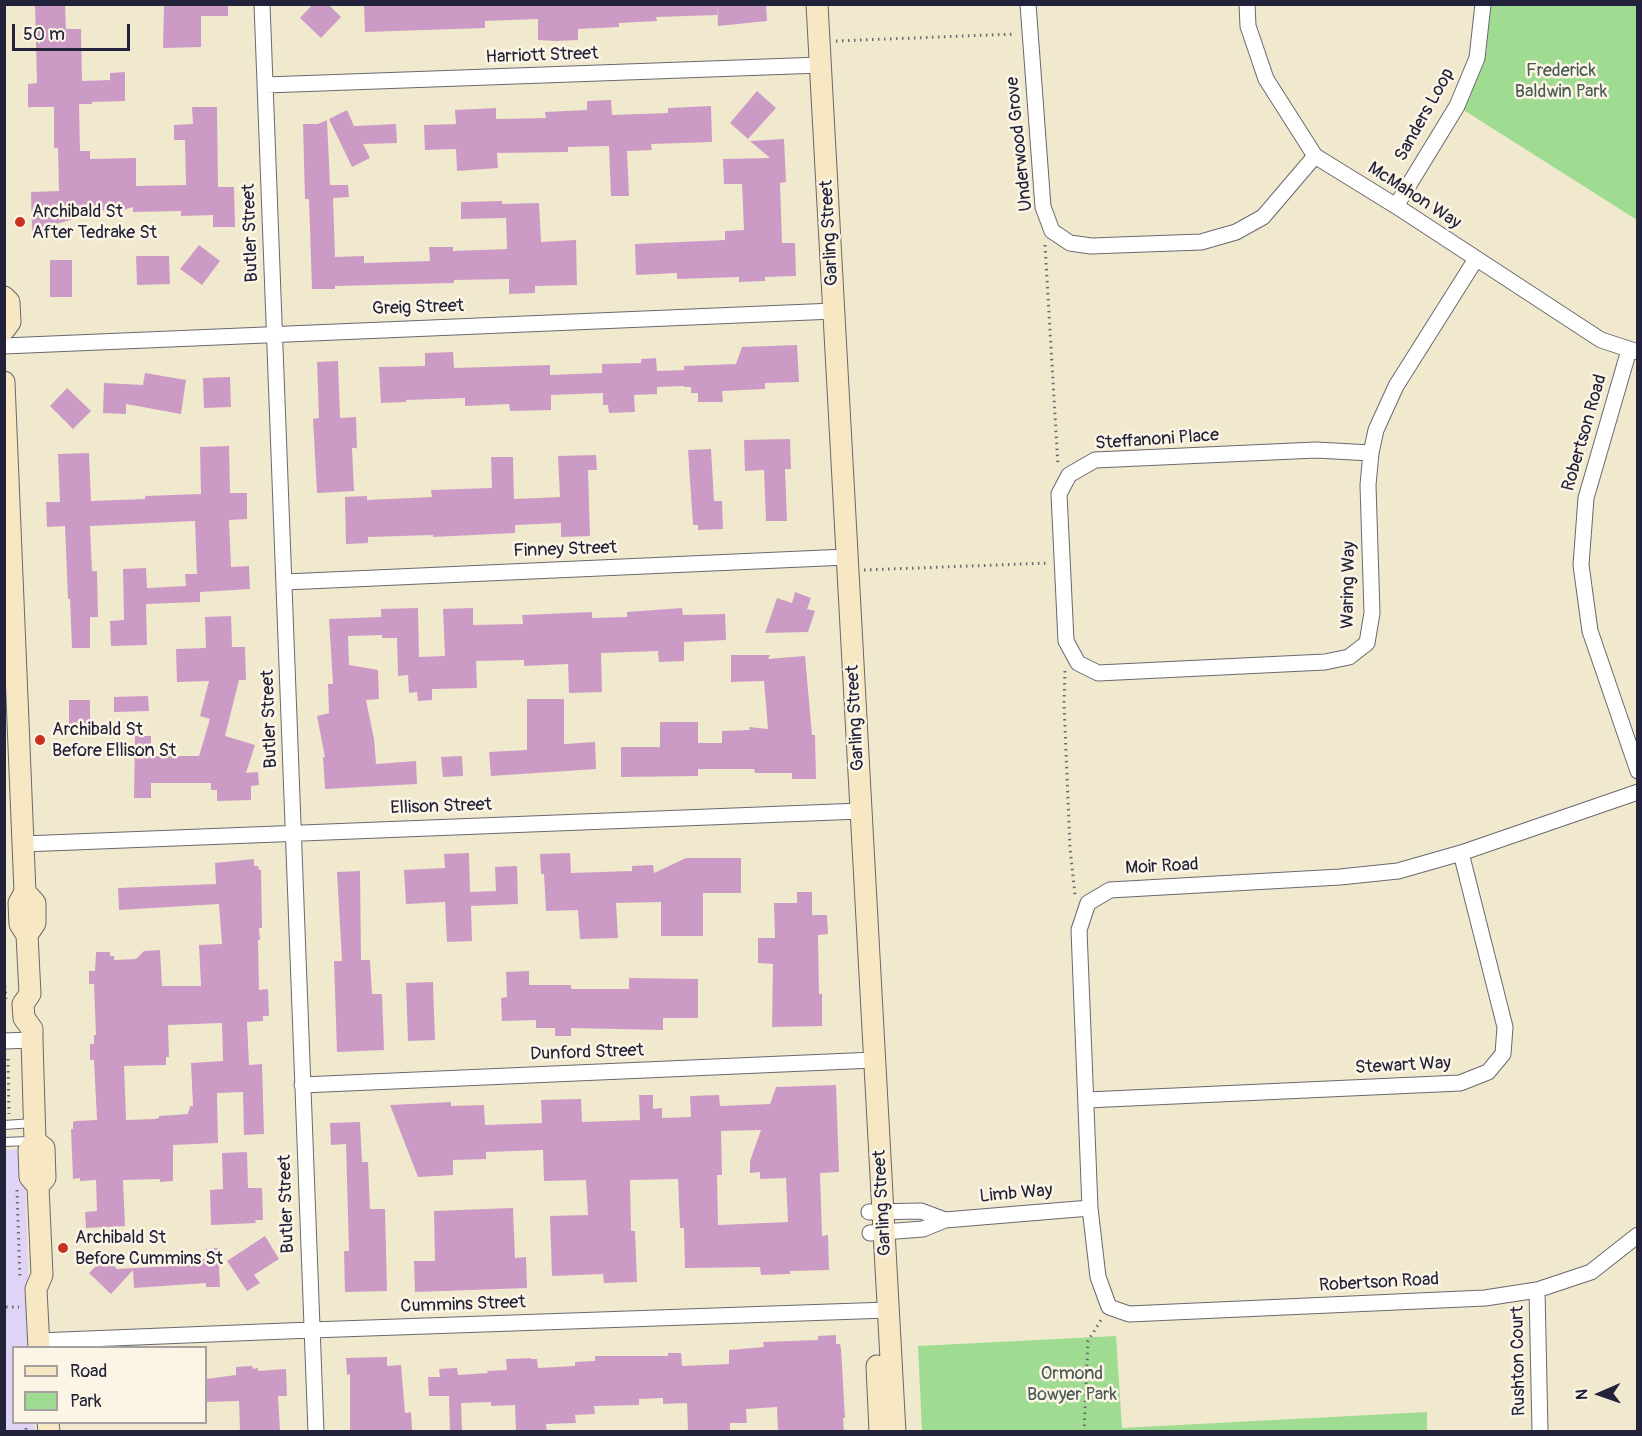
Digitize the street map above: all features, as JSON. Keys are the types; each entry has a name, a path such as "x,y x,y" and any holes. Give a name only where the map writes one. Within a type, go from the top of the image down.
{"street":[{"name":"Butler Street","path":"262,4 316,1431"},
{"name":"Garling Street","path":"806,4 814,65 828,311 846,562 854,811 881,1310 880,1431"},
{"name":"Garling Street","path":"814,65 817,4"},
{"name":"Underwood Grove","path":"1028,4 1042,207 1052,231 1070,243 1091,246 1201,242 1236,232 1263,217 1315,156"},
{"name":"McMahon Way","path":"1247,4 1248,26 1266,79 1315,156 1601,340 1633,351"},
{"name":"Sanders Loop","path":"1396,206 1456,106 1477,58 1483,4"},
{"name":"Harriott Street","path":"266,85 814,65"},
{"name":"Waring Way","path":"1066,641 1078,663 1098,673 1325,662 1349,657 1367,643 1371,613 1368,485 1376,430 1396,386 1476,260"},
{"path":"4,297 9,302 10,322 4,330"},
{"name":"Greig Street","path":"4,346 828,311"},
{"name":"Robertson Road","path":"1633,351 1586,498 1581,565 1590,631 1638,771"},
{"path":"4,382 26,892 19,903 20,924 27,935 30,994 23,1004 24,1018 32,1034 35,1132 29,1150 30,1177 38,1186 42,1275 36,1289 45,1344"},
{"name":"Steffanoni Place","path":"1059,494 1069,475 1095,460 1316,450 1371,453"},
{"path":"1059,494 1066,641"},
{"name":"Finney Street","path":"285,582 846,562"},
{"name":"Moir Road","path":"1109,1307 1098,1277 1090,1208 1079,930 1088,903 1110,890 1340,877 1398,871 1461,853 1638,792"},
{"name":"Ellison Street","path":"24,844 854,811"},
{"name":"Stewart Way","path":"1087,1100 1460,1083 1488,1072 1503,1054 1504,1027 1461,853"},
{"path":"4,1041 32,1034"},
{"name":"Dunford Street","path":"302,1085 867,1061"},
{"name":"Limb Way","path":"877,1222 921,1211 945,1220 1090,1208"},
{"name":"Robertson Road","path":"1109,1307 1129,1314 1485,1298 1537,1290 1591,1272 1638,1235"},
{"name":"Rushton Court","path":"1537,1290 1540,1431"},
{"name":"Garling Street","path":"881,1310 895,1431"},
{"name":"Cummins Street","path":"45,1344 311,1330 881,1310"}],"lane":[{"path":"4,1125 35,1132"},
{"path":"4,1142 35,1132"}],"path":[{"path":"830,41 1029,33"},
{"path":"1045,243 1059,494"},
{"path":"846,562 1063,562"},
{"path":"1066,641 1064,703 1075,895"},
{"path":"8,1059 9,1114"},
{"path":"16,1187 20,1283"},
{"path":"6,1307 21,1306 22,1317"},
{"path":"1084,1431 1088,1341 1109,1307"}],"shaded area":[{"path":"24,1149 31,1346 12,1346 12,1424 34,1424 35,1431 5,1431 4,1150"}],"green space":[{"name":"Frederick Baldwin Park","path":"1486,5 1637,5 1637,220 1462,109 1487,50"},
{"name":"Ormond Bowyer Park","path":"1116,1336 1122,1428 1427,1412 1427,1431 922,1431 918,1346"}],"building":[{"path":"35,4 65,4 66,29 81,29 82,81 110,80 110,73 125,72 125,101 79,104 80,151 90,151 90,159 136,158 136,186 186,185 185,140 174,140 174,125 193,124 192,107 217,107 218,187 234,187 235,227 213,227 213,215 181,216 181,211 133,212 133,207 106,215 105,210 32,231 31,192 59,191 58,148 54,148 54,107 28,107 28,84 37,83"},
{"path":"164,4 228,4 228,16 201,16 201,47 163,48"},
{"path":"313,4 328,4 341,17 321,38 300,18"},
{"path":"364,4 717,4 717,15 656,17 657,21 619,23 619,27 578,29 578,40 555,41 538,40 538,19 485,21 485,28 365,32"},
{"path":"717,4 766,4 767,21 718,26"},
{"path":"757,91 776,108 748,139 730,123"},
{"path":"611,100 612,115 668,113 668,108 711,106 712,142 651,144 652,150 627,151 629,196 611,196 609,146 568,147 568,152 497,153 498,168 457,171 456,149 425,150 424,125 456,124 455,110 496,108 496,119 546,118 545,112 587,110 587,101"},
{"path":"347,110 354,126 396,124 397,143 363,144 370,158 352,167 329,119"},
{"path":"327,120 330,185 348,185 349,197 333,198 335,257 364,256 364,263 430,261 429,247 453,247 453,251 507,249 506,218 461,219 461,202 539,203 541,242 576,240 577,285 535,286 535,293 509,294 509,279 335,286 335,289 312,289 309,199 305,199 303,124 318,124"},
{"path":"784,139 786,182 780,183 782,243 795,243 796,276 765,277 765,281 739,282 739,277 677,279 677,273 636,275 635,244 725,240 725,231 744,230 742,184 724,184 723,159 770,158 750,141"},
{"path":"199,245 220,261 202,285 180,269"},
{"path":"136,256 169,256 170,284 137,285"},
{"path":"50,260 72,260 72,297 50,297"},
{"path":"797,345 799,382 765,383 765,389 722,391 723,402 698,402 698,393 691,393 691,387 684,386 657,387 657,394 634,395 635,412 609,413 608,405 603,405 603,393 551,395 551,410 510,411 509,404 465,406 465,398 381,403 379,367 425,366 425,353 453,352 454,368 550,365 550,375 602,373 602,364 641,363 641,359 656,358 657,371 684,370 684,366 736,364 742,347"},
{"path":"338,361 340,418 356,417 357,448 352,448 354,491 317,493 313,419 319,418 317,362"},
{"path":"145,373 186,380 181,414 126,404 126,414 103,413 104,383 143,385"},
{"path":"230,377 231,407 204,408 203,378"},
{"path":"67,388 91,411 73,429 50,406"},
{"path":"790,439 791,469 785,469 787,521 766,521 764,470 745,471 744,440"},
{"path":"229,446 230,493 247,493 247,519 229,520 231,567 249,566 250,589 200,592 200,602 146,604 147,645 111,646 110,621 124,620 123,569 146,568 147,588 186,586 185,574 197,574 195,521 90,526 92,571 97,571 98,617 90,617 90,648 72,648 65,526 47,527 46,502 60,502 58,454 89,453 91,501 145,499 145,496 201,494 200,447"},
{"path":"711,449 714,501 722,501 723,529 698,530 698,525 693,525 688,450"},
{"path":"596,455 597,470 588,470 590,536 561,537 561,523 515,525 515,533 368,537 368,543 346,544 345,497 367,496 367,500 432,497 431,490 492,488 491,457 513,457 514,499 560,497 558,456"},
{"path":"795,592 811,598 807,609 815,611 808,632 765,633 777,598 792,603"},
{"path":"418,608 419,657 445,656 443,609 473,608 473,625 523,624 522,615 592,612 592,618 627,617 627,612 682,608 683,615 725,614 726,640 684,642 684,661 659,662 658,651 601,653 602,692 569,693 568,664 524,666 524,660 476,661 477,688 432,689 432,700 418,701 417,692 409,693 408,675 398,676 397,638 382,638 382,635 348,636 349,665 378,670 379,699 366,700 374,739 376,764 416,761 417,784 325,789 323,757 325,757 317,716 329,713 328,684 333,684 329,619 381,617 381,609"},
{"path":"231,616 232,647 245,647 246,680 239,680 225,736 255,745 246,773 258,772 259,785 251,786 251,800 217,801 217,790 211,790 211,783 151,783 151,798 134,798 135,736 151,736 151,756 199,756 210,719 200,716 209,681 177,682 176,649 206,648 205,617"},
{"path":"731,655 770,655 768,659 805,656 812,735 815,735 816,779 792,779 792,773 755,773 754,769 698,769 698,776 621,777 621,747 660,747 660,722 698,722 698,743 722,743 722,731 750,730 749,727 768,729 764,681 731,682"},
{"path":"148,696 149,711 114,712 114,697"},
{"path":"527,699 564,699 564,744 595,742 596,769 491,776 489,752 527,750"},
{"path":"69,700 90,700 90,732 69,732"},
{"path":"462,756 463,776 443,777 441,757"},
{"path":"469,853 470,892 496,891 495,867 517,866 518,904 471,906 472,941 447,942 445,902 406,904 404,870 445,868 444,854"},
{"path":"570,853 571,873 632,871 632,866 653,865 654,873 686,858 741,858 741,893 703,893 703,936 661,936 661,902 616,903 618,938 580,939 578,910 546,911 544,874 541,874 540,854"},
{"path":"254,859 254,866 258,866 261,870 262,928 259,928 260,940 258,940 259,990 268,989 269,1016 263,1016 263,1021 247,1022 249,1065 262,1064 264,1134 244,1135 243,1092 217,1093 218,1143 173,1145 173,1181 123,1180 125,1226 86,1228 85,1212 97,1211 96,1180 73,1179 71,1129 75,1121 97,1120 94,1060 90,1060 90,1044 94,1044 94,1035 96,1035 94,984 89,984 89,971 95,971 96,952 110,952 114,960 136,959 144,951 160,950 162,986 201,986 199,945 222,944 219,904 119,910 118,888 216,884 215,863","holes":["222,1023 223,1061 191,1063 193,1106 190,1106 188,1114 126,1120 124,1066 166,1065 166,1057 169,1057 168,1025"]},
{"path":"360,871 361,960 370,960 372,994 382,994 384,1050 337,1052 334,961 342,961 337,872"},
{"path":"797,892 812,892 812,915 827,915 828,934 818,935 822,1026 772,1027 773,964 758,963 758,938 775,938 774,903 797,903"},
{"path":"529,971 529,985 571,985 571,989 629,989 629,978 698,979 698,1018 663,1018 663,1030 571,1028 571,1036 555,1036 555,1028 536,1028 536,1020 502,1021 501,998 507,997 506,972"},
{"path":"433,982 435,1040 408,1041 406,983"},
{"path":"836,1085 839,1172 820,1173 822,1236 828,1235 829,1270 790,1271 790,1274 761,1275 760,1267 685,1268 684,1228 680,1228 678,1179 630,1180 631,1231 635,1231 637,1282 604,1283 603,1274 552,1276 550,1216 588,1215 586,1180 544,1181 543,1150 486,1152 486,1159 453,1160 453,1175 418,1177 390,1105 451,1102 451,1106 484,1105 485,1125 542,1123 541,1100 581,1099 582,1122 640,1120 639,1095 653,1095 653,1109 662,1108 662,1118 691,1117 690,1096 719,1095 720,1106 770,1104 776,1087","holes":["761,1130 750,1161 750,1173 760,1172 760,1179 786,1178 788,1222 718,1225 717,1175 722,1175 721,1131"]},
{"path":"360,1122 362,1162 368,1162 370,1209 385,1209 387,1291 345,1292 344,1251 349,1251 346,1144 331,1145 330,1123"},
{"path":"247,1152 248,1188 262,1188 263,1220 255,1220 256,1223 211,1225 210,1190 223,1189 222,1153"},
{"path":"513,1208 515,1258 526,1257 527,1288 415,1292 414,1261 435,1261 434,1211"},
{"path":"265,1236 279,1259 254,1275 260,1283 247,1291 227,1261"},
{"path":"218,1248 220,1287 206,1287 206,1283 134,1288 133,1270 111,1294 89,1273 106,1258 117,1269 191,1265 191,1259 206,1259 206,1249"},
{"path":"836,1335 836,1344 840,1344 841,1349 844,1431 778,1431 777,1407 746,1409 747,1423 730,1423 730,1431 690,1431 688,1430 687,1403 663,1404 663,1398 639,1399 639,1405 594,1406 595,1414 575,1415 576,1423 546,1424 547,1431 516,1431 515,1405 491,1406 491,1402 461,1403 462,1431 450,1431 449,1396 429,1396 428,1377 440,1377 439,1369 457,1368 458,1375 488,1373 487,1371 507,1370 506,1359 537,1359 538,1368 575,1366 575,1362 595,1361 595,1356 668,1356 668,1353 681,1353 682,1366 729,1364 729,1350 764,1347 763,1342 818,1340 818,1336"},
{"path":"387,1357 387,1366 401,1365 405,1413 411,1412 412,1431 350,1431 350,1374 347,1375 346,1358"},
{"path":"252,1366 253,1369 258,1368 258,1371 286,1369 287,1396 278,1396 280,1431 240,1431 239,1401 207,1402 207,1379 236,1375 236,1367"}],"place":[{"name":"Archibald St After Tedrake St","path":"20,222"},
{"name":"Archibald St Before Ellison St","path":"40,740"},
{"name":"Archibald St Before Cummins St","path":"63,1248"}]}
